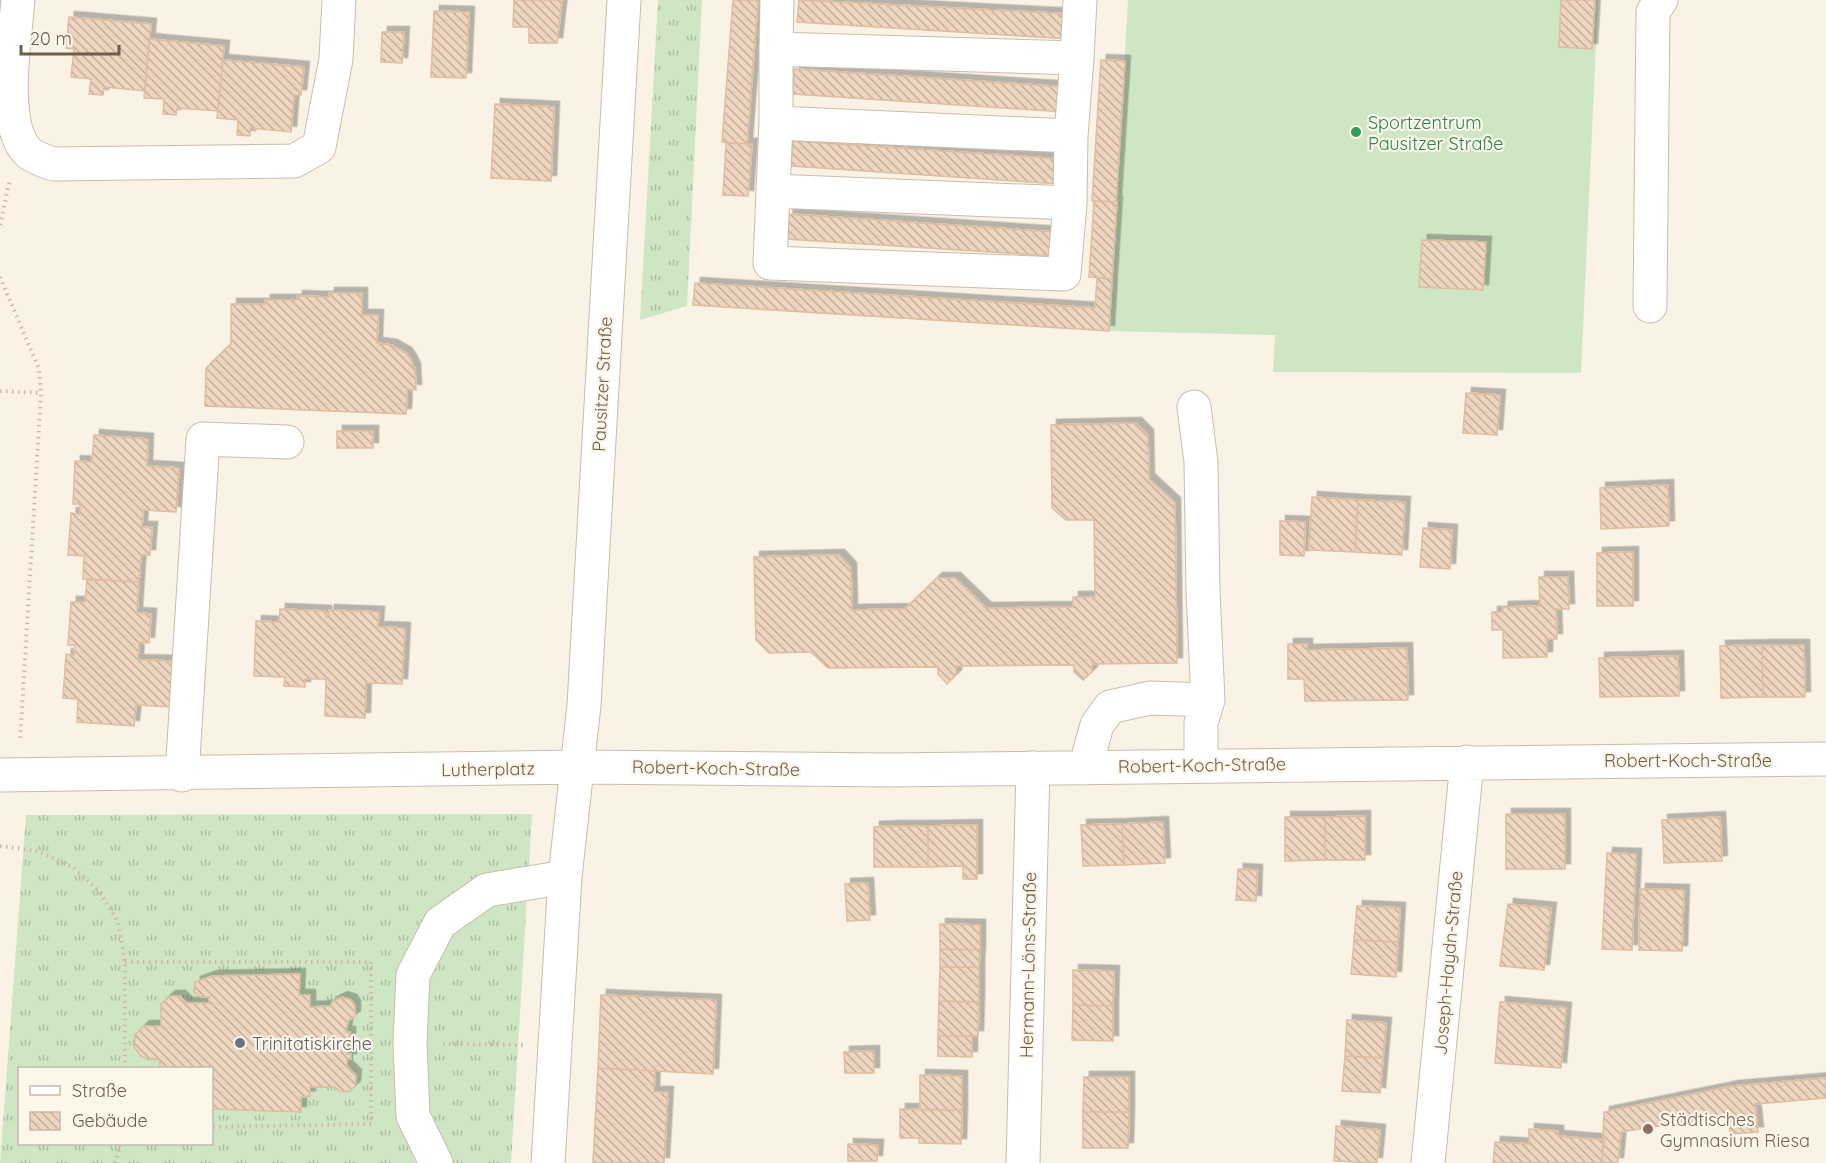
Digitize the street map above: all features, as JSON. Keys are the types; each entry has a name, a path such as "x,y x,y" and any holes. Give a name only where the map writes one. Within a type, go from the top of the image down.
{"street":[{"path":"18,0 9,109 18,140 29,153 53,164 294,161 319,147 336,59 339,0"},
{"name":"Pausitzer Straße","path":"579,767 624,0"},
{"path":"777,0 776,123 770,263 1064,274 1070,203 1071,136 1080,0"},
{"path":"1650,306 1653,12 1661,0"},
{"path":"776,49 1077,58"},
{"path":"776,123 1071,136"},
{"path":"773,191 1070,203"},
{"path":"1194,406 1201,462 1203,592 1208,700 1201,723 1201,765"},
{"path":"182,775 203,439 287,442"},
{"path":"1085,768 1097,725 1110,707 1150,698 1208,700"},
{"name":"Robert-Koch-Straße","path":"579,767 890,770 1826,759"},
{"name":"Joseph-Haydn-Straße","path":"1428,1163 1467,762"},
{"path":"548,1163 565,877 579,767"},
{"name":"Lutherplatz","path":"9,776 579,767"},
{"name":"Hermann-Löns-Straße","path":"1023,1163 1033,768"},
{"path":"436,1163 413,1116 410,1043 413,975 440,923 487,890 565,877"}],"path":[{"path":"0,277 39,369 41,393 9,776"},
{"path":"0,391 41,393"},
{"path":"0,846 38,851 73,867 99,891 118,921 124,962 125,1067"},
{"path":"124,962 371,962 371,1124 213,1126"},
{"path":"410,1043 555,1046"},
{"path":"116,1163 120,1145"}],"green space":[{"path":"658,0 702,0 687,306 640,320"},
{"name":"Sportzentrum Pausitzer Straße","path":"1128,0 1598,0 1581,373 1273,372 1275,335 1109,331"},
{"path":"532,814 511,1163 0,1163 26,815"}],"building":[{"path":"514,0 562,0 557,43 529,43 529,27 513,27"},
{"path":"733,0 758,0 747,144 722,142"},
{"path":"799,0 1071,14 1070,39 797,22"},
{"path":"1561,0 1595,0 1592,49 1559,47"},
{"path":"434,11 469,12 466,78 431,77"},
{"path":"69,17 151,24 145,91 104,87 103,95 89,94 91,79 71,77 74,49 66,48"},
{"path":"382,32 404,32 402,63 381,62"},
{"path":"149,39 224,46 218,111 177,108 176,115 163,114 164,99 144,98"},
{"path":"223,60 304,67 301,95 294,95 291,132 250,128 250,136 237,135 238,120 217,118"},
{"path":"1101,60 1125,61 1116,202 1092,201"},
{"path":"794,69 1067,87 1065,112 793,94"},
{"path":"495,104 554,107 551,181 491,178"},
{"path":"793,141 1061,159 1059,184 791,166"},
{"path":"726,143 752,144 748,196 723,195"},
{"path":"1094,201 1117,202 1112,279 1089,277"},
{"path":"788,214 1055,232 1054,256 786,239"},
{"path":"1422,240 1486,242 1483,290 1419,287"},
{"path":"1097,278 1112,279 1109,331 693,305 695,283 1095,308"},
{"path":"329,293 362,293 362,315 378,315 377,343 392,345 406,353 411,360 415,369 416,390 407,389 406,414 205,406 206,368 231,344 231,304 265,304 265,300 297,300 297,296 329,297"},
{"path":"1466,393 1500,395 1497,435 1463,433"},
{"path":"1136,423 1148,435 1149,479 1175,503 1177,663 1092,664 1092,672 1083,680 1074,672 1074,665 956,666 956,675 947,684 938,674 938,667 828,668 811,652 769,653 756,640 754,557 839,555 851,568 852,610 905,609 937,578 955,578 986,608 1073,607 1073,597 1095,597 1094,520 1066,520 1052,508 1051,425"},
{"path":"337,431 373,431 373,448 337,448"},
{"path":"94,435 148,439 147,466 179,468 176,512 143,510 142,527 152,527 150,555 141,555 139,582 83,579 84,556 68,555 71,513 80,514 80,504 73,504 75,461 92,462"},
{"path":"1668,485 1669,526 1601,529 1600,488"},
{"path":"1312,497 1358,500 1355,552 1309,550"},
{"path":"1358,500 1405,502 1402,555 1355,552"},
{"path":"1280,521 1305,522 1304,556 1280,555"},
{"path":"1423,528 1452,530 1450,569 1420,567"},
{"path":"1633,552 1633,606 1597,606 1597,553"},
{"path":"1539,577 1568,577 1569,609 1556,609 1557,639 1547,639 1547,657 1503,658 1503,630 1492,630 1492,612 1502,612 1503,607 1540,606"},
{"path":"87,579 139,582 137,613 151,614 149,643 139,642 138,660 173,661 170,707 136,705 134,726 77,722 78,699 63,698 66,654 74,655 75,645 68,645 71,602 85,602"},
{"path":"280,609 326,611 326,617 328,617 329,610 379,612 378,627 405,628 402,684 366,683 365,718 325,716 326,679 305,679 305,687 284,686 285,677 254,676 256,621 279,622"},
{"path":"1288,644 1307,644 1307,650 1407,648 1408,700 1305,701 1304,679 1288,679"},
{"path":"1762,645 1763,697 1721,698 1720,646"},
{"path":"1762,645 1804,645 1805,697 1763,697"},
{"path":"1678,656 1679,696 1600,697 1599,658"},
{"path":"1506,814 1565,814 1565,869 1506,869"},
{"path":"1365,816 1365,860 1325,860 1325,817"},
{"path":"1285,817 1325,817 1325,860 1285,861"},
{"path":"1720,817 1722,861 1664,863 1662,820"},
{"path":"1163,822 1165,863 1124,865 1122,824"},
{"path":"1122,824 1124,865 1083,866 1081,825"},
{"path":"977,825 977,879 963,879 963,866 928,867 928,826"},
{"path":"928,826 928,867 874,867 874,827"},
{"path":"1607,853 1636,854 1632,950 1602,949"},
{"path":"1238,869 1257,870 1256,901 1236,900"},
{"path":"868,883 870,920 847,921 845,884"},
{"path":"1640,889 1684,890 1682,951 1639,950"},
{"path":"1508,904 1551,908 1544,970 1500,966"},
{"path":"1357,906 1400,908 1398,942 1354,940"},
{"path":"940,924 980,925 980,950 940,949"},
{"path":"1354,940 1398,942 1396,977 1351,974"},
{"path":"940,949 980,950 979,967 940,967"},
{"path":"940,967 979,967 979,1002 939,1001"},
{"path":"1073,970 1114,971 1113,1006 1073,1005"},
{"name":"Trinitatiskirche","path":"300,974 299,995 310,995 310,1007 331,1006 332,1002 342,997 351,1000 355,1006 355,1016 348,1021 346,1032 350,1032 350,1039 346,1039 347,1054 351,1054 351,1059 347,1059 347,1066 356,1075 355,1086 349,1092 339,1091 335,1087 310,1087 310,1096 301,1097 301,1112 213,1109 213,1067 160,1067 160,1060 142,1057 134,1047 135,1035 144,1026 161,1026 161,1004 170,996 180,996 187,1003 209,1003 209,997 201,997 194,992 195,982 212,976"},
{"path":"601,995 716,1000 713,1074 598,1068"},
{"path":"939,1001 979,1002 978,1036 938,1036"},
{"path":"1500,1002 1566,1008 1561,1068 1495,1063"},
{"path":"1073,1005 1113,1006 1113,1041 1072,1040"},
{"path":"1347,1020 1386,1023 1383,1058 1345,1056"},
{"path":"938,1036 972,1036 972,1057 938,1056"},
{"path":"874,1051 874,1073 845,1073 844,1052"},
{"path":"1345,1056 1383,1058 1380,1093 1342,1091"},
{"path":"598,1068 655,1071 654,1092 668,1092 664,1163 593,1163"},
{"path":"920,1075 962,1076 962,1110 920,1110"},
{"path":"1084,1077 1129,1077 1129,1112 1083,1112"},
{"path":"1826,1078 1826,1098 1755,1104 1758,1132 1730,1134 1729,1115 1621,1132 1618,1163 1602,1163 1604,1112 1733,1086"},
{"path":"900,1109 962,1110 961,1144 919,1143 919,1138 900,1138"},
{"path":"1083,1112 1129,1112 1128,1148 1083,1148"},
{"path":"1336,1126 1380,1130 1377,1163 1334,1161"},
{"path":"1529,1129 1558,1131 1558,1136 1604,1140 1602,1163 1493,1163 1495,1142 1529,1144"},
{"path":"848,1144 878,1145 877,1161 848,1161"}],"place":[{"name":"Sportzentrum Pausitzer Straße","path":"1356,132"},
{"name":"Trinitatiskirche","path":"240,1043"},
{"name":"Städtisches Gymnasium Riesa","path":"1648,1129"}]}
